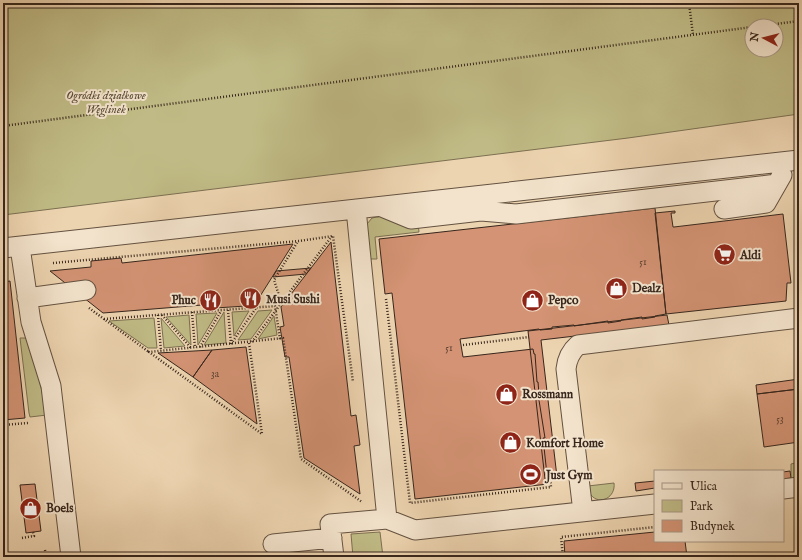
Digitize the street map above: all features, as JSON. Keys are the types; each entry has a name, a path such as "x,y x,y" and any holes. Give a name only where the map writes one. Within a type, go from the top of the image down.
{"lane":[{"path":"724,209 766,203 777,184 795,160"},
{"path":"72,557 51,386 31,322 27,298 11,247 795,160"},
{"path":"424,228 483,221 516,214 777,184"},
{"path":"380,206 411,220 481,211 516,214"},
{"path":"356,209 387,519"},
{"path":"27,298 86,290"},
{"path":"583,512 566,369 572,350 578,345 799,318"},
{"path":"784,489 799,487"},
{"path":"334,557 330,524 387,519 415,530 654,504"},
{"path":"286,547 332,538"}],"path":[{"path":"689,3 693,35"},
{"path":"784,23 799,21"},
{"path":"3,126 744,28"},
{"path":"52,263 299,241 333,236"},
{"path":"67,292 262,434 250,343 333,236"},
{"path":"333,236 353,384"},
{"path":"281,303 274,280 299,241"},
{"path":"386,298 410,503 551,487 550,478"},
{"path":"104,319 275,306 280,339"},
{"path":"231,344 256,308"},
{"path":"200,347 221,310"},
{"path":"228,310 231,344"},
{"path":"192,312 195,348"},
{"path":"160,315 191,348"},
{"path":"160,315 161,351"},
{"path":"463,345 529,337"},
{"path":"149,352 250,343 283,338 301,459 364,504"},
{"path":"3,425 28,423"},
{"path":"563,557 561,537 654,527"},
{"path":"22,538 34,536 33,532"},
{"path":"45,550 46,557"}],"green space":[{"name":"Ogródki działkowe Węglinek","path":"3,3 799,3 799,114 628,138 3,215"},
{"path":"382,216 418,223 419,232 375,237 377,259 369,259 367,224 372,218"},
{"path":"272,310 251,339 238,340 258,311"},
{"path":"249,311 234,336 232,312"},
{"path":"224,312 226,343 204,345"},
{"path":"217,313 198,345 196,314"},
{"path":"189,315 191,345 166,317"},
{"path":"274,316 277,335 258,339"},
{"path":"154,318 157,348 148,348 109,321"},
{"path":"161,318 185,346 164,348"},
{"path":"20,338 27,338 37,369 47,415 30,417"},
{"path":"799,462 799,477 791,478 791,464"},
{"path":"614,483 613,492 610,496 603,500 599,500 590,494 588,486"},
{"path":"380,532 383,557 353,557 351,534"}],"building":[{"path":"655,208 666,314 642,319 642,317 608,323 608,321 574,326 552,327 552,329 539,329 460,339 463,357 533,349 535,354 538,394 545,438 543,438 548,484 415,499 392,293 385,294 379,239"},
{"name":"Aldi","path":"675,211 675,213 671,213 673,227 783,214 791,283 787,283 786,301 666,314 655,213"},
{"path":"331,242 351,416 356,415 360,445 354,446 360,494 304,458 289,357 285,357 280,327 284,326 281,307"},
{"path":"293,244 257,301 245,302 246,306 215,308 215,304 103,313 50,271 91,267 91,261 121,258 122,263"},
{"path":"311,268 306,274 273,277 276,271"},
{"path":"10,281 25,418 3,420 3,282"},
{"path":"667,315 669,325 541,340 557,477 545,479 528,331"},
{"path":"246,347 257,424 193,377 212,350"},
{"path":"212,350 193,377 158,353"},
{"path":"799,379 799,389 757,394 756,385"},
{"path":"799,389 799,442 764,447 757,394"},
{"path":"790,471 791,478 784,479 784,472"},
{"path":"654,481 654,488 636,491 635,483"},
{"name":"Boels","path":"35,484 41,531 26,533 20,485"},
{"path":"654,532 654,542 685,542 687,557 565,557 564,541"}],"place":[{"name":"Aldi","path":"724,255"},
{"name":"Dealz","path":"617,288"},
{"name":"Musi Sushi","path":"250,299"},
{"name":"Phuc","path":"211,300"},
{"name":"Pepco","path":"533,300"},
{"name":"Rossmann","path":"506,394"},
{"name":"Komfort Home","path":"510,443"},
{"name":"Just Gym","path":"531,475"},
{"name":"Boels","path":"30,508"}]}
